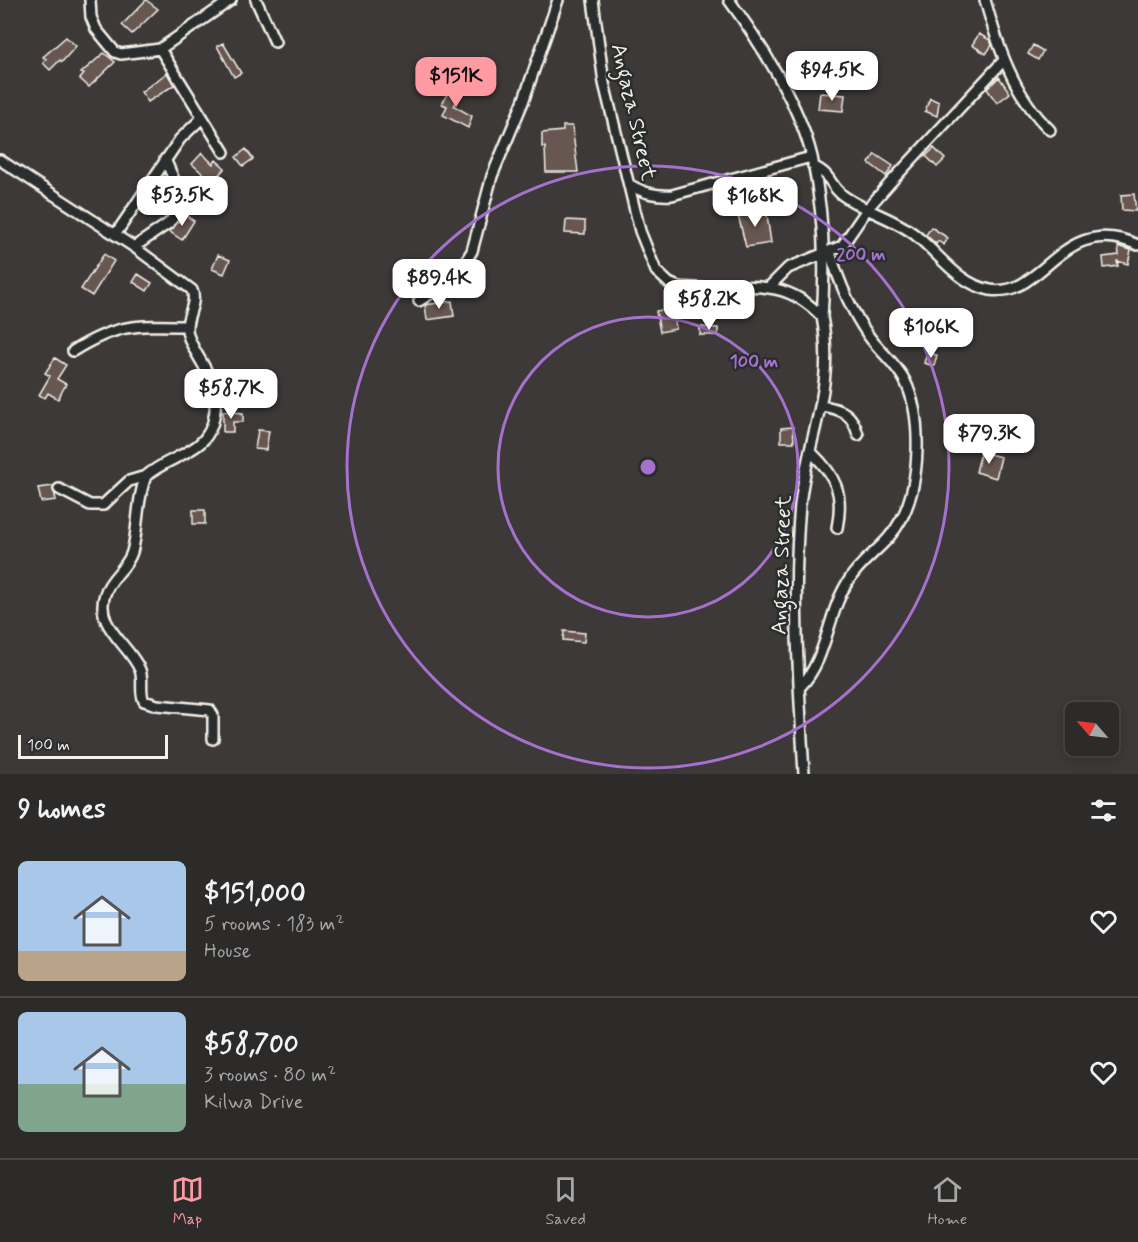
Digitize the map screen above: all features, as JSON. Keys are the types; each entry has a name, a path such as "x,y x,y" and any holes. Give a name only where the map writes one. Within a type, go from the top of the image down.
{"street":[{"path":"90,0 91,17 96,29 115,52 121,54 160,49 231,0"},
{"path":"256,0 275,42"},
{"path":"419,301 440,290 465,266 478,233 492,176 523,102 558,0"},
{"name":"Angaza Street","path":"593,0 604,83 648,257 656,271 669,283 699,289 780,288 795,294 822,317 826,349 822,406 801,502 798,528 800,687 804,774"},
{"path":"729,0 784,89 812,161 827,254 822,317"},
{"path":"985,0 1004,60 1027,103 1050,130"},
{"path":"160,49 224,152"},
{"path":"768,288 788,268 842,246 868,208 1004,60"},
{"path":"116,236 165,159 180,139 202,118"},
{"path":"134,248 169,223 180,209 182,201 165,159"},
{"path":"0,160 134,248 192,290 194,296 185,326 188,338 210,378 215,398 214,417 209,434 198,445 146,476 129,481 103,505 90,505 59,489"},
{"path":"630,185 642,192 657,196 672,195 812,161"},
{"path":"812,161 829,176 841,194 914,234 968,282 991,290 1004,290 1025,280 1082,240 1096,236 1114,236 1138,245"},
{"path":"800,687 819,656 842,591 850,577 893,534 914,488 915,424 908,389 894,365 868,335 849,303 827,254"},
{"path":"73,351 99,334 114,329 137,325 185,326"},
{"path":"822,406 848,414 854,422 858,435"},
{"path":"812,453 832,475 840,501 837,528"},
{"path":"146,476 136,514 133,550 128,562 106,590 103,611 114,635 140,669 144,701 157,705 210,710 213,715 213,739"}],"building":[{"path":"146,0 158,9 132,34 122,25"},
{"path":"979,34 990,40 992,45 986,54 972,45"},
{"path":"66,37 76,46 62,62 60,60 50,70 43,63 46,59 43,57"},
{"path":"223,43 241,73 234,77 217,46"},
{"path":"1033,45 1043,51 1038,60 1028,54"},
{"path":"104,53 115,62 89,87 80,79 84,74 81,73"},
{"path":"167,73 174,85 148,102 141,92"},
{"path":"999,77 1010,93 997,103 987,89"},
{"path":"452,84 462,89 454,106 472,116 468,128 443,115 447,106 442,104"},
{"path":"820,93 845,95 843,111 818,109"},
{"path":"930,98 939,102 937,116 925,111"},
{"path":"563,126 572,126 578,172 546,172 542,133 563,131"},
{"path":"934,148 945,159 937,167 926,156"},
{"path":"246,149 253,159 243,166 236,157"},
{"path":"202,153 213,164 216,160 225,168 212,182 192,164"},
{"path":"875,154 893,166 886,176 869,163"},
{"path":"1134,194 1136,211 1122,210 1121,195"},
{"path":"766,208 771,243 746,247 738,215"},
{"path":"184,214 194,221 182,240 170,232"},
{"path":"566,220 585,221 585,234 565,233"},
{"path":"931,227 948,238 944,245 938,241 936,244 926,235"},
{"path":"1118,246 1131,250 1128,264 1117,261 1118,266 1104,268 1103,257 1119,255"},
{"path":"104,254 114,261 92,296 81,289"},
{"path":"218,255 230,260 224,274 212,269"},
{"path":"138,274 152,283 147,291 133,282"},
{"path":"452,301 454,316 427,320 425,305"},
{"path":"673,308 676,329 660,332 656,311"},
{"path":"700,327 718,328 718,335 700,335"},
{"path":"927,353 937,355 934,366 924,363"},
{"path":"55,358 66,365 57,379 66,384 58,399 48,393 45,398 39,395 50,376 45,373"},
{"path":"223,411 243,413 243,422 233,422 233,432 223,432"},
{"path":"793,427 794,442 781,442 781,428"},
{"path":"258,430 269,431 266,450 255,449"},
{"path":"981,452 1001,457 996,478 976,472"},
{"path":"53,486 56,500 41,502 38,488"},
{"path":"193,510 205,510 205,524 193,524"},
{"path":"564,631 585,633 584,642 563,640"}]}
